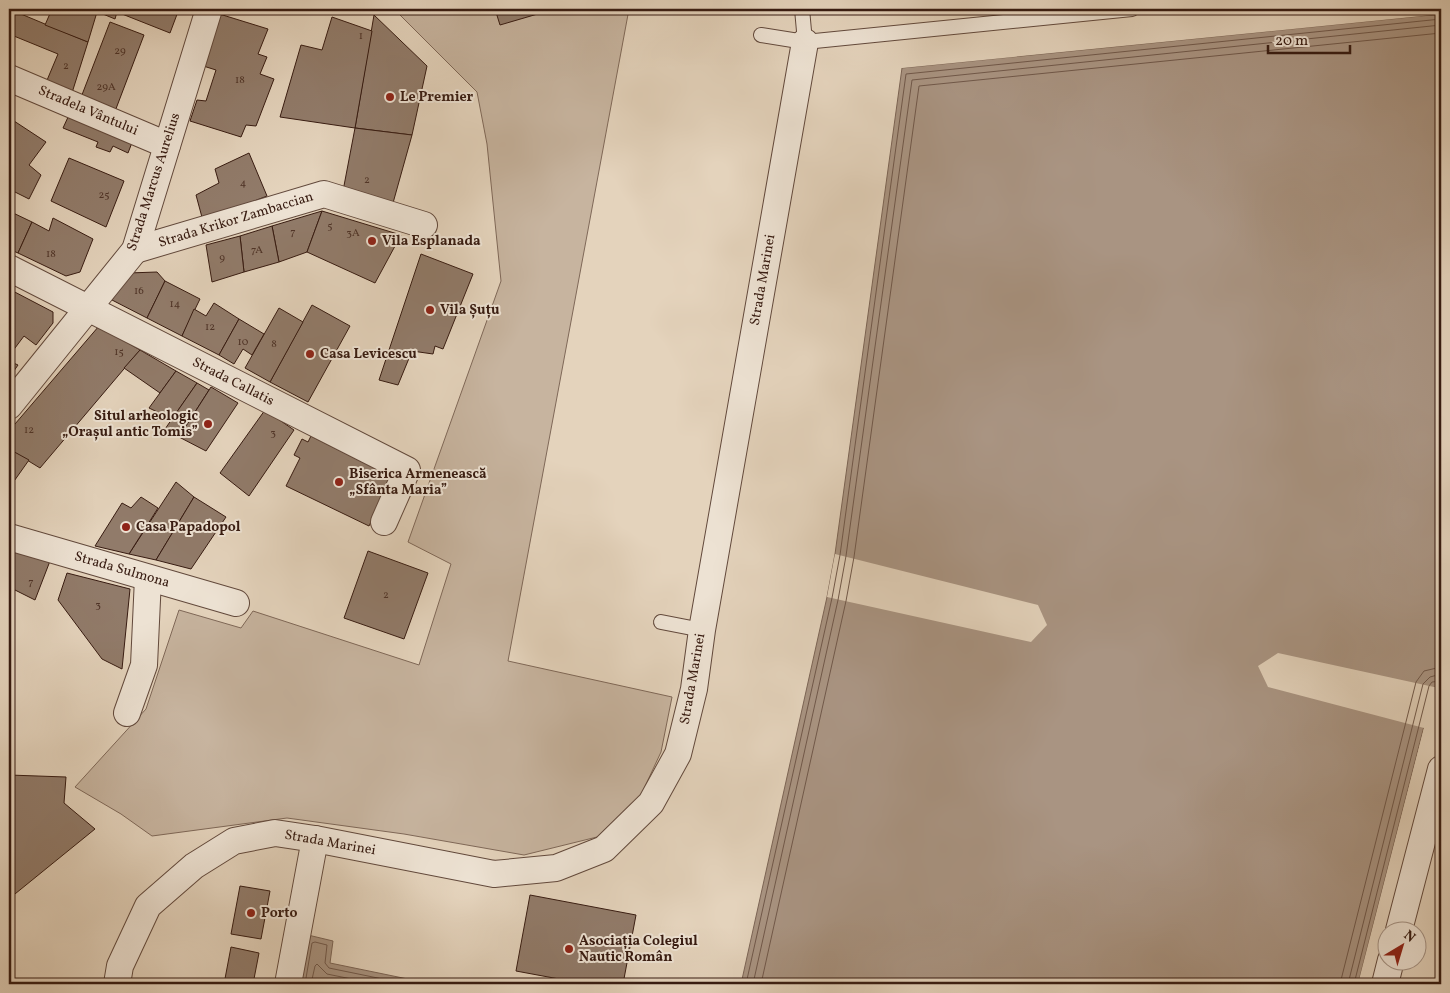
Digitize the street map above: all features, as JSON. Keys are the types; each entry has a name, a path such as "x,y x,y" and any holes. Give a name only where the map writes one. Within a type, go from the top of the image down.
{"street":[{"name":"Strada Marcus Aurelius","path":"9,406 135,250 208,9"},
{"name":"Strada Marinei","path":"117,984 120,966 148,906 194,866 234,841 275,834 315,839 494,874 556,868 604,849 651,803 678,754 694,689 702,630 804,42"},
{"name":"Stradela Vântului","path":"9,78 167,145"},
{"name":"Strada Krikor Zambaccian","path":"135,250 324,194 424,225"},
{"name":"Strada Callatis","path":"9,268 407,470 384,522"},
{"name":"Strada Sulmona","path":"9,537 236,602"},
{"path":"127,713 144,665 148,578"},
{"path":"1402,920 1441,769"},
{"path":"288,984 315,839"},
{"path":"1385,984 1388,970"}],"lane":[{"name":"Strada Marinei","path":"802,9 804,42"},
{"path":"761,35 804,42 1132,9"},
{"path":"661,622 702,630"}],"shaded area":[{"path":"394,9 629,9 508,661 672,697 661,752 640,797 597,837 524,855 404,834 287,818 152,836 121,814 75,787 146,709 179,610 241,628 253,611 419,665 451,564 408,542 501,281 487,144 477,92"}],"water":[{"path":"1441,14 1441,685 1434,687 1358,984 741,984 835,554 902,68"},
{"path":"308,935 333,941 330,963 432,984 300,984"}],"pier":[{"path":"1441,12 1441,14 902,68 902,66"},
{"path":"835,554 1038,605 1047,625 1031,642 827,597"},
{"path":"1278,653 1434,687 1441,685 1441,688 1436,689 1361,984 1358,984 1424,728 1268,687 1258,666"}],"building":[{"path":"9,9 88,42 71,96 45,85 58,54 9,34"},
{"path":"52,9 89,9 97,12 88,42 45,25"},
{"path":"99,9 179,9 170,33 117,12 115,19 98,12"},
{"path":"495,9 540,9 541,13 500,25"},
{"path":"213,12 268,29 258,54 267,57 260,74 274,79 256,126 246,125 241,137 190,121 197,100 206,101 216,70 197,64"},
{"name":"Le Premier","path":"374,15 427,66 412,135 355,128"},
{"path":"332,17 372,31 355,128 280,117 301,45 322,50"},
{"path":"110,22 144,35 114,114 80,100"},
{"path":"69,115 133,140 128,153 113,146 110,152 96,147 98,142 63,128"},
{"path":"11,119 46,142 29,165 41,175 29,199 9,189 9,123"},
{"path":"355,128 412,135 393,203 343,191"},
{"path":"249,153 267,196 203,221 196,195 219,183 215,169"},
{"path":"69,158 124,181 106,227 51,201"},
{"path":"9,211 32,222 18,253 9,249"},
{"path":"322,211 307,252 279,262 272,226"},
{"path":"322,211 401,235 375,283 307,252"},
{"path":"53,218 93,239 80,272 66,276 18,253 32,222 49,231"},
{"path":"272,226 279,262 244,272 240,236"},
{"path":"240,236 244,272 212,282 206,245"},
{"name":"Vila Șuțu","path":"421,254 473,274 443,349 435,346 433,354 412,351 398,385 379,380"},
{"path":"157,272 165,281 147,318 112,300 128,273"},
{"path":"165,281 200,299 182,336 147,318"},
{"path":"9,289 53,312 53,323 36,345 24,336 9,356"},
{"path":"214,303 239,319 219,355 182,336 194,309 206,316"},
{"name":"Casa Levicescu","path":"312,305 350,326 308,402 270,382"},
{"path":"279,308 303,322 270,382 245,368"},
{"path":"239,319 264,334 252,355 243,349 234,364 219,355"},
{"path":"99,326 140,350 40,468 9,449 9,431"},
{"path":"140,350 176,371 160,393 124,368"},
{"path":"9,361 18,365 9,378"},
{"path":"176,371 197,383 172,419 149,408"},
{"path":"197,383 209,390 179,437 165,429"},
{"path":"211,387 238,403 206,451 179,437"},
{"path":"265,410 294,430 249,496 220,473"},
{"name":"Biserica Armenească „Sfânta Maria”","path":"311,436 393,477 369,526 286,486 300,458 294,455 302,439 308,442"},
{"path":"9,449 29,460 12,484 9,501"},
{"path":"176,482 194,497 156,560 129,554"},
{"name":"Casa Papadopol","path":"141,497 158,508 129,554 95,546 122,503 131,508"},
{"path":"194,497 226,517 191,569 156,560"},
{"path":"9,550 50,561 35,600 9,587"},
{"path":"368,551 428,573 404,639 344,618"},
{"path":"67,573 130,589 122,669 102,659 58,600"},
{"path":"9,775 66,777 64,803 95,829 10,898"},
{"name":"Porto","path":"240,886 270,891 261,939 231,934"},
{"path":"530,895 636,915 623,984 586,984 516,971"},
{"path":"231,947 259,953 253,984 224,984"}],"place":[{"name":"Le Premier","path":"390,97"},
{"name":"Vila Esplanada","path":"372,241"},
{"name":"Vila Șuțu","path":"430,310"},
{"name":"Casa Levicescu","path":"310,354"},
{"name":"Situl arheologic „Orașul antic Tomis”","path":"208,424"},
{"name":"Biserica Armenească „Sfânta Maria”","path":"339,482"},
{"name":"Casa Papadopol","path":"126,527"},
{"name":"Porto","path":"251,913"},
{"name":"Asociația Colegiul Nautic Român","path":"569,949"}]}
